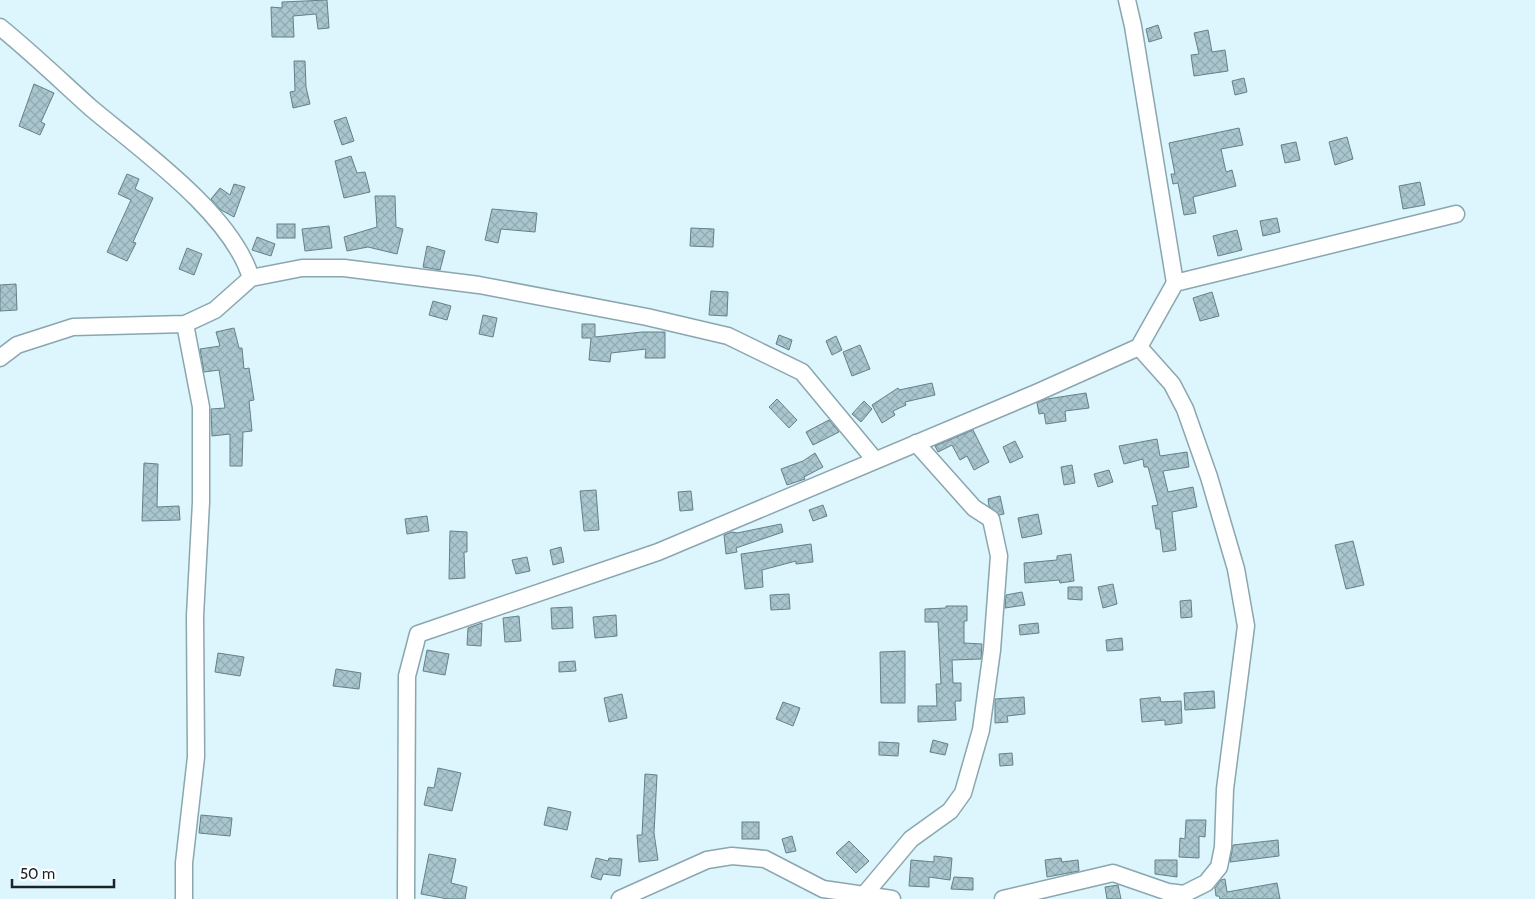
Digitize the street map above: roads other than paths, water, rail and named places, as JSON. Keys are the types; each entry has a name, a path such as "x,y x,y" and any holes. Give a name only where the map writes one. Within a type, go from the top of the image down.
{"street":[{"path":"406,899 407,676 418,634 658,552 1036,393 1140,347 1175,283 1135,35 1127,0"},
{"path":"0,27 193,196 234,245 246,264 251,278"},
{"path":"1175,283 1456,214"},
{"path":"0,358 17,345 73,327 186,324 215,310 251,278 302,268 344,268 479,285 647,317 728,336 802,372 875,460"},
{"path":"184,899 184,863 196,757 195,616 201,502 201,407 186,324"},
{"path":"1003,899 1113,874 1168,892 1184,894 1206,883 1218,867 1223,847 1225,789 1246,626 1236,569 1209,476 1185,409 1172,384 1140,347"},
{"path":"864,895 911,839 950,811 962,794 981,730 992,650 999,556 991,519 974,508 916,443"},
{"path":"620,899 707,860 732,856 765,859 823,889 892,899"}]}
